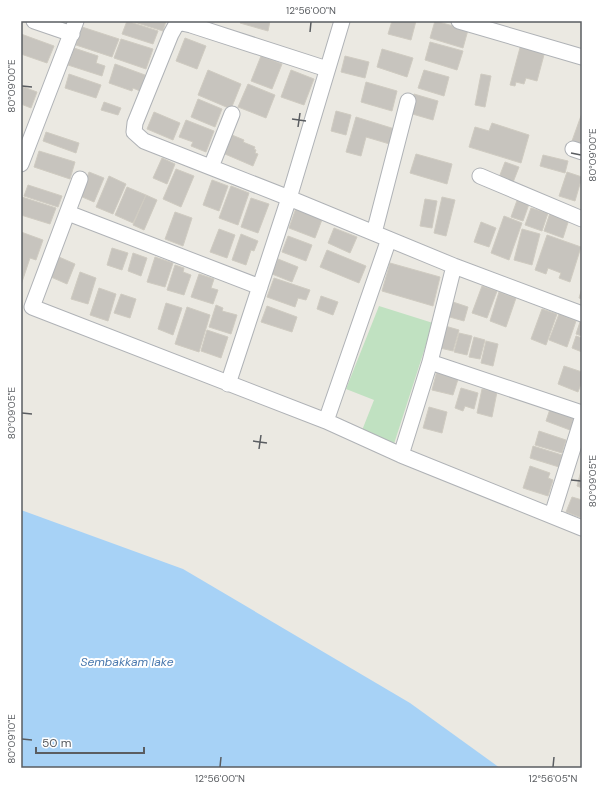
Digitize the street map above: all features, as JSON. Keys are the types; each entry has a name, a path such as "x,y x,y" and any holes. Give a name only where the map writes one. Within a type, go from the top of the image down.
{"street":[{"path":"21,164 74,28 34,21"},
{"path":"228,384 289,198 342,21"},
{"path":"460,21 582,57"},
{"path":"328,69 182,23 176,25 171,34 135,123 134,132 144,141 289,198 454,266 582,314"},
{"path":"374,233 408,101"},
{"path":"211,167 232,114"},
{"path":"480,176 582,219"},
{"path":"80,179 32,307 326,422 401,455 582,528"},
{"path":"68,212 260,287"},
{"path":"326,422 389,239"},
{"path":"401,455 430,362 454,266"},
{"path":"430,362 582,413"},
{"path":"552,515 582,419"}],"green space":[{"path":"379,306 433,323 393,447 361,433 374,400 346,389"}],"water":[{"name":"Sembakkam lake","path":"21,510 183,569 410,703 500,768 21,768"}],"building":[{"path":"127,21 158,31 153,44 122,34"},
{"path":"131,21 166,21 163,31"},
{"path":"241,21 270,21 268,31 240,23"},
{"path":"392,21 416,21 411,40 388,34"},
{"path":"435,21 468,30 463,48 430,38"},
{"path":"82,27 119,39 112,57 76,45"},
{"path":"21,34 54,46 47,63 21,54"},
{"path":"185,38 206,46 197,69 176,61"},
{"path":"121,39 153,49 146,69 114,58"},
{"path":"430,42 463,51 457,70 425,60"},
{"path":"521,44 545,51 537,81 526,78 524,84 516,82 515,86 510,85"},
{"path":"74,48 98,56 96,63 105,66 102,76 68,65"},
{"path":"382,49 413,58 407,77 377,67"},
{"path":"261,56 282,64 272,89 251,81"},
{"path":"345,56 369,62 365,78 341,72"},
{"path":"115,64 145,75 140,91 133,88 132,91 109,83"},
{"path":"208,70 241,84 231,109 198,95"},
{"path":"291,70 314,79 304,105 281,97"},
{"path":"424,70 449,77 444,96 418,88"},
{"path":"69,74 101,85 96,98 65,88"},
{"path":"481,74 491,76 485,107 475,105"},
{"path":"366,82 397,91 392,111 361,102"},
{"path":"248,84 275,95 266,118 238,107"},
{"path":"21,86 37,92 31,108 21,104"},
{"path":"414,94 438,101 433,120 409,113"},
{"path":"198,99 222,109 215,127 191,117"},
{"path":"104,102 121,108 118,115 101,110"},
{"path":"336,111 351,115 346,135 331,131"},
{"path":"154,112 180,123 173,140 147,129"},
{"path":"582,113 582,144 572,141"},
{"path":"356,117 398,130 393,145 366,137 361,156 346,152"},
{"path":"186,120 214,131 206,152 191,146 193,142 179,137"},
{"path":"492,123 529,135 521,163 469,147 475,127 489,131"},
{"path":"46,132 79,143 76,153 43,141"},
{"path":"232,135 255,147 255,153 258,154 253,166 225,154"},
{"path":"39,151 75,162 70,179 34,167"},
{"path":"416,154 452,164 447,184 410,173"},
{"path":"543,155 568,161 565,173 540,166"},
{"path":"162,158 175,164 167,184 153,178"},
{"path":"505,162 519,167 512,185 498,180"},
{"path":"176,169 194,176 181,207 163,199"},
{"path":"89,172 104,178 94,202 80,196"},
{"path":"567,172 582,177 575,201 559,196"},
{"path":"109,176 126,184 113,214 96,207"},
{"path":"212,180 228,186 219,211 203,205"},
{"path":"28,185 62,196 58,207 24,196"},
{"path":"231,186 249,193 238,225 219,218"},
{"path":"127,187 146,195 133,223 115,215"},
{"path":"146,195 157,200 144,230 133,225"},
{"path":"519,195 529,204 523,221 511,217"},
{"path":"22,197 56,208 50,224 21,215"},
{"path":"442,197 455,200 446,236 434,233"},
{"path":"251,198 269,204 258,233 241,227"},
{"path":"425,199 437,201 432,228 420,226"},
{"path":"296,208 323,217 315,238 289,228"},
{"path":"531,208 548,213 542,231 525,225"},
{"path":"551,210 570,216 563,238 544,231"},
{"path":"175,212 192,218 183,246 165,239"},
{"path":"504,216 522,223 509,260 491,253"},
{"path":"481,222 496,228 489,247 474,242"},
{"path":"334,228 357,237 350,253 328,243"},
{"path":"219,229 235,235 227,258 210,252"},
{"path":"522,229 540,234 532,265 514,260"},
{"path":"21,232 43,240 36,260 30,258 21,285"},
{"path":"241,234 258,241 254,251 251,250 246,265 232,260"},
{"path":"547,235 581,247 570,282 559,278 561,273 548,268 546,274 535,270"},
{"path":"288,236 312,245 306,261 282,252"},
{"path":"112,248 128,253 122,270 107,265"},
{"path":"327,250 366,266 359,283 320,267"},
{"path":"133,253 147,258 141,276 128,271"},
{"path":"59,257 75,264 67,284 51,277"},
{"path":"155,257 173,263 165,287 147,282"},
{"path":"278,259 298,267 292,282 272,274"},
{"path":"390,263 440,277 433,306 382,291"},
{"path":"175,265 184,268 183,272 191,275 184,295 167,290"},
{"path":"80,272 96,278 88,304 71,299"},
{"path":"199,274 214,279 211,288 218,290 213,304 191,297"},
{"path":"274,278 310,290 306,300 298,298 295,307 267,297"},
{"path":"482,286 497,291 487,318 472,313"},
{"path":"99,288 116,294 108,321 90,315"},
{"path":"582,288 582,299 579,298"},
{"path":"499,292 516,298 506,327 490,321"},
{"path":"121,294 136,299 130,318 114,313"},
{"path":"321,296 338,302 333,315 317,309"},
{"path":"450,301 468,307 464,321 446,316"},
{"path":"166,303 182,308 173,335 158,329"},
{"path":"216,305 223,308 222,311 237,315 231,334 209,327"},
{"path":"267,306 297,317 292,332 261,322"},
{"path":"187,307 210,315 199,352 175,344"},
{"path":"542,309 557,314 546,345 531,339"},
{"path":"559,314 576,321 567,347 549,340"},
{"path":"580,322 582,322 582,336 576,334"},
{"path":"445,326 459,330 453,351 440,348"},
{"path":"207,330 228,337 221,358 201,351"},
{"path":"459,333 472,336 467,355 454,352"},
{"path":"576,336 582,338 582,352 572,348"},
{"path":"474,337 485,340 480,359 469,357"},
{"path":"486,341 498,344 493,366 481,363"},
{"path":"564,366 582,372 582,381 578,392 558,384"},
{"path":"438,367 460,373 453,395 432,390"},
{"path":"461,388 478,393 474,409 465,406 463,411 455,408"},
{"path":"482,389 497,392 492,417 477,413"},
{"path":"429,407 447,412 442,433 423,428"},
{"path":"550,409 575,419 570,430 546,421"},
{"path":"539,431 566,440 562,453 535,445"},
{"path":"533,446 562,455 559,467 530,458"},
{"path":"530,466 550,473 548,478 553,480 548,496 523,488"},
{"path":"582,467 582,488 577,486"},
{"path":"572,497 582,500 582,518 566,512"}]}
